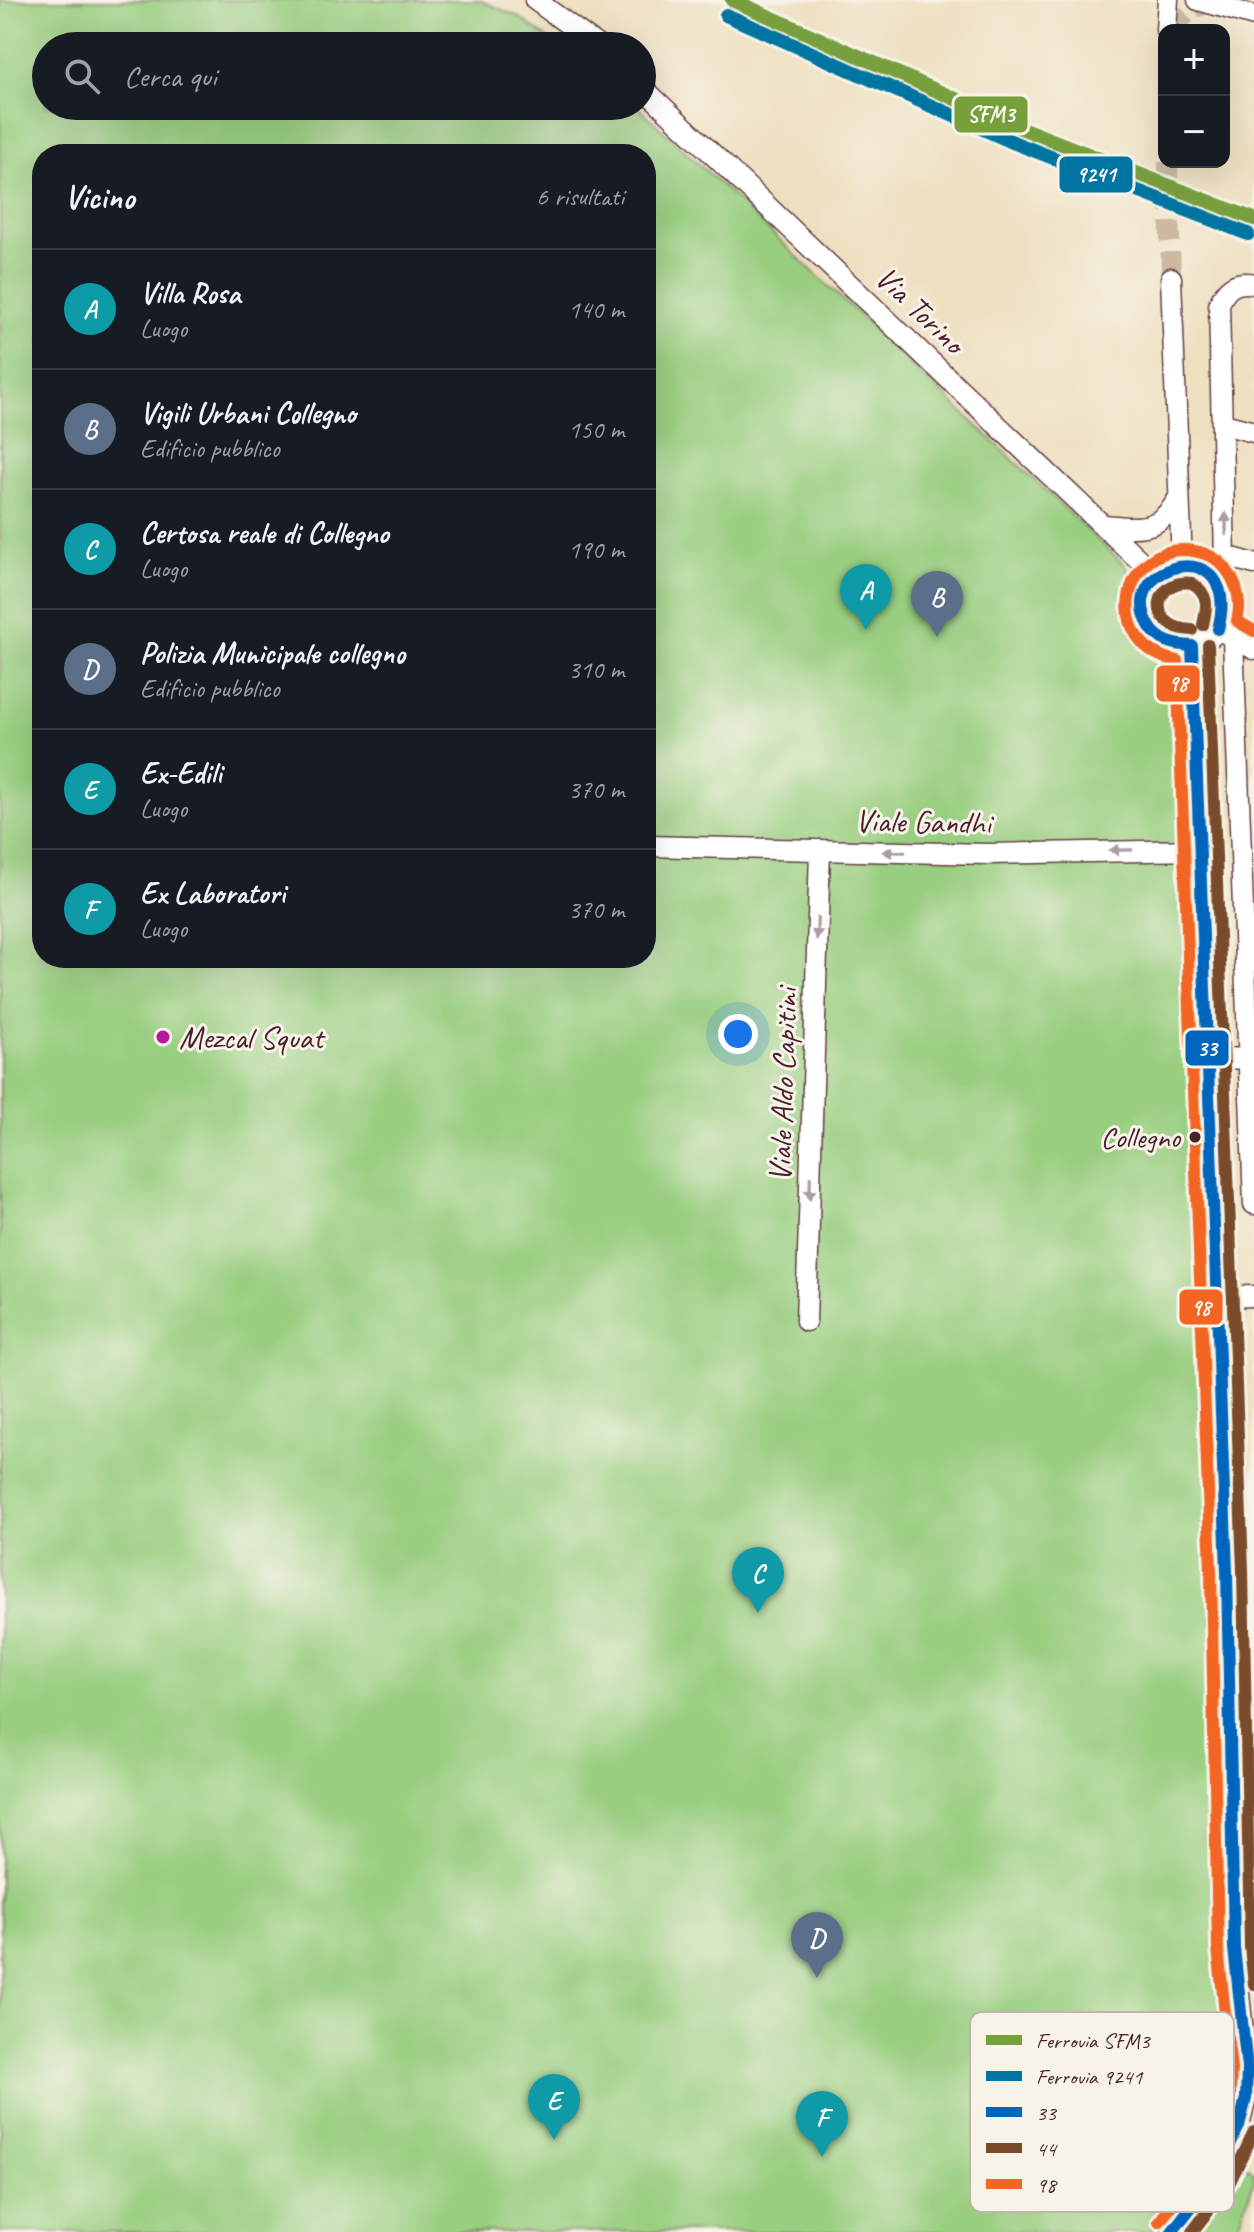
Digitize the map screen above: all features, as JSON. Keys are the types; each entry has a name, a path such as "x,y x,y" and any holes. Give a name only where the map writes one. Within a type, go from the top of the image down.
{"street":[{"path":"535,0 579,32"},
{"path":"1166,24 1168,0"},
{"path":"1198,0 1247,10"},
{"name":"Via Torino","path":"656,100 1156,576"},
{"path":"1171,278 1182,564"},
{"path":"1254,284 1239,282 1232,285 1219,305 1226,556 1224,616 1248,866 1254,1204"},
{"path":"1223,424 1254,432"},
{"path":"1103,525 1137,527 1159,523 1170,514 1179,497"},
{"path":"1226,556 1254,564"},
{"path":"1226,602 1221,587 1211,574 1182,564 1156,576 1147,588 1143,603 1145,619 1153,632 1165,642 1192,646 1226,634 1254,649"},
{"path":"1192,646 1228,1586 1244,1913 1234,1948 1251,2067 1246,2098 1247,2132 1234,2150"},
{"name":"Viale Gandhi","path":"656,846 987,854 1199,850"},
{"name":"Viale Aldo Capitini","path":"806,1321 820,850"},
{"path":"1207,1059 1252,1058"},
{"path":"1217,1297 1254,1296"},
{"path":"1172,2232 1187,2212"}],"green space":[{"path":"0,0 479,0 519,17 539,32 32,32 32,120 652,120 1127,567 1126,608 1133,633 1170,670 1180,688 1219,1729 1224,2012 970,2012 970,2212 1166,2212 1150,2232 0,2232"},
{"path":"1240,2162 1254,2171 1254,2181 1236,2232 1190,2232 1204,2212 1234,2212 1234,2170"}],"tunnel":[{"path":"1178,24 1193,10 1219,1"},
{"path":"1168,168 1171,278"}],"rail line":[{"name":"SFM3","path":"732,0 1021,128 1254,219"},
{"name":"9241","path":"726,15 1015,143 1248,234"}],"transit line":[{"name":"98","path":"1225,2012 1218,1948 1211,1571 1177,661 1153,651 1137,636 1129,616 1129,596 1136,577 1150,561 1169,552 1194,551 1208,555 1223,565 1238,594 1237,621 1254,631"},
{"name":"33","path":"1192,646 1168,642 1149,625 1143,603 1149,586 1162,573 1180,567 1198,568 1213,578 1221,598 1218,629"},
{"name":"44","path":"1192,630 1166,621 1161,613 1163,595 1179,583 1192,583 1202,592 1206,607 1203,625"},
{"name":"44","path":"1208,645 1243,1570 1250,1947 1254,1984"},
{"name":"33","path":"1192,646 1227,1571 1234,1948 1247,2068 1246,2098 1234,2136"},
{"name":"44","path":"1234,2174 1254,2132"},
{"name":"98","path":"1159,2222 1167,2212"},
{"name":"33","path":"1172,2232 1187,2212"},
{"name":"44","path":"1192,2232 1207,2212"}],"place":[{"name":"Villa Rosa","path":"866,630"},
{"name":"Vigili Urbani Collegno","path":"937,637"},
{"name":"Mezcal Squat","path":"163,1037"},
{"name":"Collegno","path":"1195,1137"},
{"name":"Certosa reale di Collegno","path":"758,1613"},
{"name":"Polizia Municipale collegno","path":"817,1978"},
{"name":"Ex-Edili","path":"554,2140"},
{"name":"Ex Laboratori","path":"822,2157"}]}
